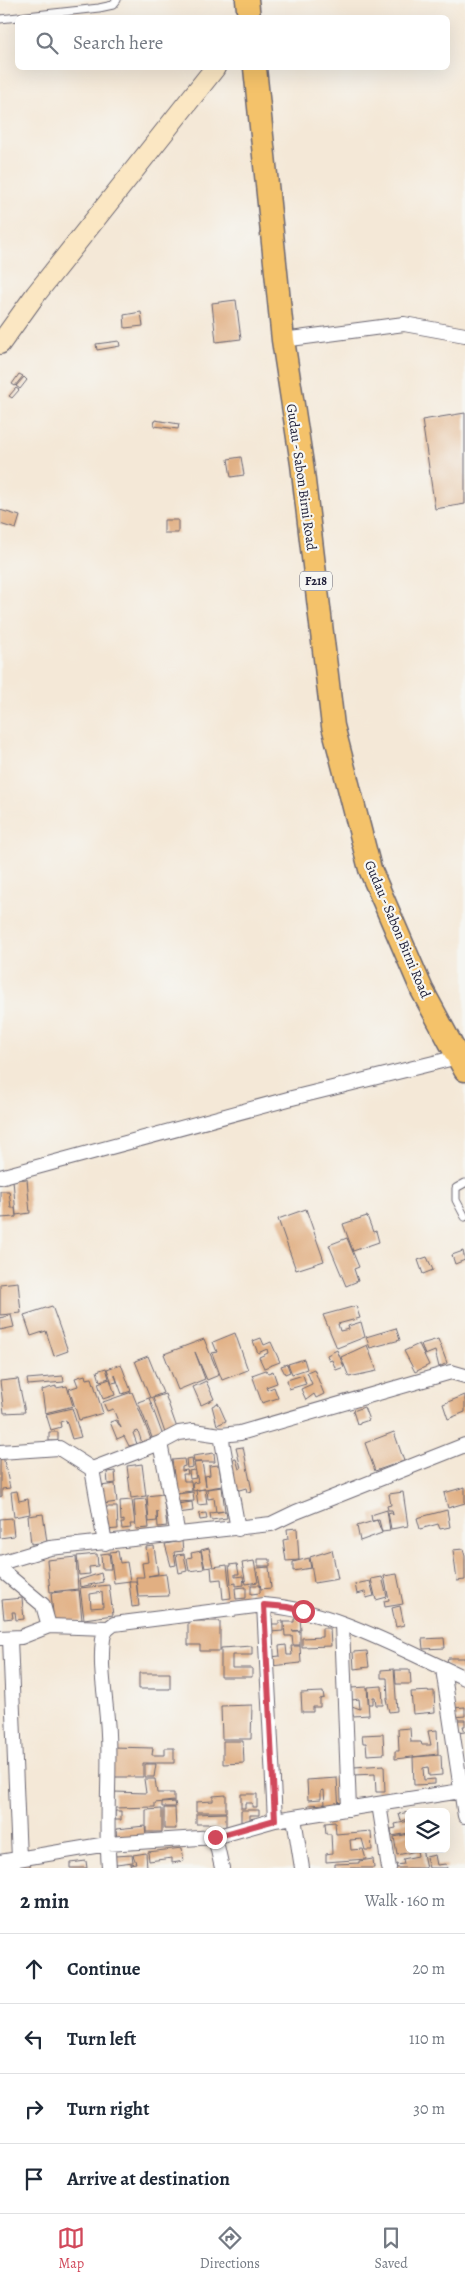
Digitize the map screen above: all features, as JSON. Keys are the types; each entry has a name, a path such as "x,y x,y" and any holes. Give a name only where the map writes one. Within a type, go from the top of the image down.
{"main road":[{"path":"246,0 248,15"},
{"name":"Gudau - Sabon Birni Road","path":"255,70 283,340 302,464 333,726 370,869 422,990 462,1064"}],"street":[{"path":"0,344 36,294 213,70"},
{"path":"283,340 404,324 465,335"},
{"path":"0,1177 292,1098 462,1064"},
{"path":"92,1469 160,1443 179,1433 193,1431 221,1435 240,1433 452,1372 465,1376"},
{"path":"221,1435 238,1529"},
{"path":"160,1443 178,1535"},
{"path":"0,1563 50,1548 271,1524 296,1512 465,1445"},
{"path":"0,1452 59,1448 92,1469 105,1543"},
{"path":"0,1569 43,1605 49,1626"},
{"path":"264,1605 275,1820"},
{"path":"19,1859 5,1639 20,1638 49,1626 107,1628 114,1624 264,1605 287,1607 342,1624 465,1678"},
{"path":"342,1624 349,1809"},
{"path":"107,1628 103,1637 102,1674 108,1733 107,1844 109,1868"},
{"path":"443,1669 465,1816"},
{"path":"0,1862 19,1859 36,1862 107,1844 215,1837 275,1820 461,1791"},
{"path":"379,1804 389,1868"},
{"path":"294,1818 302,1868"},
{"path":"215,1837 222,1868"}],"lane":[{"path":"41,15 99,8 113,5 117,0"},
{"path":"0,20 15,18"},
{"path":"465,1183 456,1188 454,1194 465,1217"}],"building":[{"path":"236,300 241,339 216,342 212,303"},
{"path":"141,312 143,326 125,328 124,315"},
{"path":"119,341 120,346 97,350 96,344"},
{"path":"19,374 23,376 15,386 12,384"},
{"path":"24,377 27,380 20,389 16,386"},
{"path":"16,388 19,390 12,398 9,396"},
{"path":"465,413 465,504 435,509 422,420"},
{"path":"155,420 179,424 178,429 154,426"},
{"path":"241,457 244,475 231,477 228,459"},
{"path":"0,510 20,516 16,529 0,524"},
{"path":"164,520 178,520 178,533 164,533"},
{"path":"27,1179 30,1213 16,1215 13,1180"},
{"path":"0,1191 9,1191 11,1208 15,1208 16,1217 0,1218"},
{"path":"306,1209 324,1261 296,1270 278,1219"},
{"path":"367,1216 373,1232 376,1231 379,1242 353,1251 343,1224"},
{"path":"347,1238 359,1267 354,1269 358,1281 346,1286 329,1245"},
{"path":"463,1251 465,1260 455,1264 452,1255"},
{"path":"427,1257 433,1270 423,1274 418,1260"},
{"path":"18,1282 21,1313 0,1315 0,1284"},
{"path":"52,1306 68,1351 54,1356 46,1331 31,1336 24,1315"},
{"path":"356,1306 360,1318 338,1324 340,1331 349,1329 348,1326 361,1322 365,1337 337,1348 323,1315"},
{"path":"11,1315 14,1327 0,1330 0,1318"},
{"path":"396,1328 400,1340 370,1348 366,1337"},
{"path":"235,1333 248,1370 222,1380 212,1353 217,1352 213,1342"},
{"path":"261,1338 264,1345 271,1342 280,1362 264,1368 259,1357 268,1353 267,1349 258,1353 253,1341"},
{"path":"204,1339 219,1375 207,1380 195,1352 205,1379 178,1390 164,1354"},
{"path":"438,1339 447,1363 439,1367 435,1351 425,1355 421,1344"},
{"path":"419,1344 429,1365 415,1372 404,1351"},
{"path":"367,1345 377,1371 349,1377 341,1357"},
{"path":"337,1350 344,1367 336,1370 332,1360 329,1361 327,1355"},
{"path":"148,1356 163,1393 150,1398 135,1361"},
{"path":"304,1359 307,1369 292,1374 288,1364"},
{"path":"121,1364 131,1391 122,1394 115,1375 117,1382 112,1383 107,1369"},
{"path":"287,1364 290,1372 285,1374 281,1366"},
{"path":"106,1368 109,1378 100,1381 97,1371"},
{"path":"314,1369 324,1394 316,1398 314,1394 306,1400 301,1389 312,1384 307,1372"},
{"path":"266,1370 268,1373 273,1371 277,1383 266,1387 267,1390 274,1387 278,1398 262,1403 252,1375"},
{"path":"85,1375 86,1379 92,1378 103,1413 79,1420 69,1389 78,1386 75,1378"},
{"path":"303,1375 306,1384 289,1389 287,1380"},
{"path":"63,1376 64,1382 28,1385 27,1379"},
{"path":"18,1379 25,1412 4,1413 0,1381"},
{"path":"110,1379 115,1395 103,1399 98,1383"},
{"path":"206,1381 214,1399 201,1405 193,1387"},
{"path":"56,1386 56,1388 67,1386 73,1406 45,1413 42,1390"},
{"path":"132,1392 151,1439 142,1443 138,1431 133,1433 137,1444 129,1446 124,1436 117,1439 110,1422 116,1420 121,1428 113,1409 107,1411 103,1402"},
{"path":"165,1394 178,1431 166,1436 153,1398"},
{"path":"465,1395 465,1412 448,1419 443,1404"},
{"path":"149,1398 163,1436 153,1440 138,1402"},
{"path":"218,1403 226,1421 217,1425 212,1406"},
{"path":"364,1407 369,1420 357,1424 353,1411"},
{"path":"72,1408 81,1437 72,1439 66,1420 60,1422 61,1427 51,1430 46,1414"},
{"path":"49,1432 58,1432 58,1441 49,1441"},
{"path":"394,1432 404,1461 375,1471 365,1443"},
{"path":"243,1447 252,1491 247,1492 246,1488 236,1491 230,1460 236,1459 239,1469 241,1468 236,1448"},
{"path":"214,1453 215,1462 194,1462 193,1456"},
{"path":"3,1456 10,1488 2,1489 2,1496 0,1497 0,1457"},
{"path":"192,1458 193,1467 187,1468 186,1459"},
{"path":"184,1459 185,1466 182,1467 182,1471 187,1470 188,1474 183,1474 184,1481 191,1481 192,1491 176,1493 172,1460"},
{"path":"202,1462 206,1486 205,1476 210,1475 209,1466 219,1465 222,1486 193,1491 192,1483 198,1482 194,1463"},
{"path":"142,1464 146,1496 131,1498 127,1466"},
{"path":"194,1470 196,1478 190,1479 189,1471"},
{"path":"115,1471 116,1483 108,1484 107,1472"},
{"path":"115,1484 117,1502 103,1504 101,1486"},
{"path":"222,1487 225,1511 216,1512 214,1498 208,1499 207,1489"},
{"path":"465,1487 465,1503 448,1508 444,1493"},
{"path":"205,1489 207,1504 198,1505 196,1490"},
{"path":"17,1491 19,1501 28,1499 30,1514 14,1517 11,1492"},
{"path":"193,1492 194,1501 178,1502 177,1494"},
{"path":"403,1492 408,1526 391,1529 388,1513 391,1512 393,1515 392,1510 388,1510 387,1506 391,1505 389,1494"},
{"path":"163,1494 167,1526 158,1527 157,1511 157,1521 149,1522 147,1496"},
{"path":"146,1499 149,1528 136,1529 134,1500"},
{"path":"132,1500 135,1524 130,1524 131,1528 122,1529 121,1523 124,1523 124,1520 121,1521 120,1501"},
{"path":"192,1502 193,1511 178,1513 177,1504"},
{"path":"104,1507 117,1507 118,1529 105,1530"},
{"path":"387,1510 390,1531 382,1532 379,1520 372,1521 371,1515"},
{"path":"447,1510 450,1527 440,1529 438,1524 420,1529 417,1518"},
{"path":"226,1511 227,1518 211,1520 210,1513"},
{"path":"206,1513 207,1519 200,1520 199,1514"},
{"path":"43,1514 47,1542 31,1544 28,1516"},
{"path":"12,1518 14,1536 0,1538 0,1519"},
{"path":"377,1520 382,1533 360,1541 357,1526"},
{"path":"297,1528 299,1560 286,1561 283,1540 288,1539 287,1529"},
{"path":"182,1541 183,1551 174,1552 176,1565 171,1566 165,1544"},
{"path":"154,1546 158,1574 148,1576 166,1574 169,1596 138,1597 136,1577 144,1577 142,1563 148,1562 146,1547"},
{"path":"209,1548 213,1567 227,1565 231,1598 223,1599 221,1579 212,1580 211,1567 205,1568 201,1550"},
{"path":"463,1549 465,1556 465,1580 457,1581 453,1550"},
{"path":"332,1550 338,1579 314,1583 310,1557"},
{"path":"118,1551 120,1563 127,1562 130,1581 114,1583 110,1552"},
{"path":"201,1551 204,1569 189,1571 187,1558 192,1557 191,1553"},
{"path":"109,1553 111,1569 102,1569 101,1554"},
{"path":"97,1554 98,1566 89,1567 90,1574 79,1575 77,1556"},
{"path":"184,1554 187,1571 179,1573 176,1555"},
{"path":"76,1557 78,1589 50,1592 47,1560"},
{"path":"309,1558 311,1568 293,1571 293,1562"},
{"path":"258,1559 270,1559 270,1566 258,1566"},
{"path":"254,1561 258,1582 246,1584 242,1563"},
{"path":"237,1564 239,1574 235,1574 235,1577 243,1576 244,1585 236,1586 236,1583 231,1584 229,1565"},
{"path":"269,1567 271,1588 261,1589 257,1568"},
{"path":"101,1573 103,1582 80,1587 79,1580"},
{"path":"397,1574 403,1604 385,1607 384,1601 389,1600 384,1576"},
{"path":"382,1577 387,1597 376,1600 371,1579"},
{"path":"129,1581 136,1581 139,1606 132,1607"},
{"path":"370,1581 374,1596 366,1598 365,1592 357,1594 355,1584"},
{"path":"109,1585 113,1615 84,1619 80,1588","holes":["102,1592 103,1607 91,1608 90,1594"]},
{"path":"251,1585 260,1585 260,1593 251,1594"},
{"path":"246,1587 246,1598 236,1599 235,1588"},
{"path":"79,1590 82,1620 54,1623 51,1593"},
{"path":"22,1598 24,1619 16,1620 15,1612 12,1612 13,1618 4,1619 2,1600"},
{"path":"400,1606 404,1625 396,1627 392,1608"},
{"path":"300,1618 301,1630 292,1631 300,1631 300,1645 293,1645 292,1636 285,1636 284,1622 294,1622 294,1619"},
{"path":"188,1621 220,1621 220,1651 200,1651 200,1645 188,1645"},
{"path":"279,1621 283,1621 283,1631 270,1632 269,1624 279,1624"},
{"path":"322,1628 330,1628 331,1646 302,1647 302,1638 322,1637"},
{"path":"444,1638 445,1648 423,1649 422,1639"},
{"path":"286,1645 287,1655 292,1655 291,1646 300,1646 301,1663 271,1666 270,1657 280,1656 279,1646"},
{"path":"252,1646 252,1655 232,1655 232,1668 252,1668 252,1677 221,1677 221,1648"},
{"path":"367,1651 369,1667 354,1669 353,1652"},
{"path":"448,1658 465,1658 465,1673 446,1665"},
{"path":"394,1669 397,1711 389,1712 386,1699 388,1699 387,1678 381,1678 381,1670"},
{"path":"395,1670 410,1670 411,1684 396,1684"},
{"path":"139,1673 170,1673 170,1689 139,1689"},
{"path":"382,1686 383,1705 376,1705 375,1697 373,1697 373,1704 369,1704 368,1687"},
{"path":"367,1687 369,1715 353,1716 352,1706 360,1709 359,1699 352,1700 351,1688"},
{"path":"434,1691 435,1712 413,1714 411,1692"},
{"path":"323,1692 324,1698 320,1699 320,1707 313,1707 313,1712 302,1712 301,1693"},
{"path":"252,1705 251,1739 222,1739 221,1706"},
{"path":"465,1707 465,1716 454,1717 453,1708"},
{"path":"455,1720 465,1720 465,1726 463,1726 465,1732 456,1733"},
{"path":"410,1728 411,1742 421,1742 422,1745 431,1745 428,1731 437,1730 438,1754 395,1759 395,1751 399,1751 398,1729"},
{"path":"383,1734 384,1754 367,1755 366,1743 363,1743 362,1735"},
{"path":"223,1741 243,1741 244,1763 223,1764"},
{"path":"112,1747 153,1748 152,1755 165,1755 165,1748 174,1748 174,1763 143,1763 143,1777 112,1777"},
{"path":"441,1755 442,1775 429,1776 428,1767 423,1768 424,1780 435,1779 435,1784 414,1785 413,1757"},
{"path":"145,1764 156,1764 154,1777 145,1777"},
{"path":"384,1765 385,1792 376,1792 375,1774 354,1775 354,1767"},
{"path":"337,1778 339,1810 309,1812 308,1805 325,1804 324,1790 321,1791 321,1799 308,1800 307,1780"},
{"path":"144,1779 155,1779 157,1793 174,1793 174,1801 155,1803 155,1807 114,1808 114,1792 146,1793"},
{"path":"241,1794 257,1794 257,1807 252,1807 252,1803 245,1803 245,1808 241,1808"},
{"path":"226,1795 226,1812 196,1812 196,1802 213,1801 213,1796"},
{"path":"175,1802 176,1807 162,1807 162,1803"},
{"path":"164,1808 175,1808 176,1829 164,1829"},
{"path":"162,1809 162,1832 146,1832 146,1810"},
{"path":"241,1810 259,1810 259,1815 250,1815 250,1819 258,1819 241,1825"},
{"path":"115,1811 121,1811 121,1820 115,1820"},
{"path":"226,1813 226,1828 215,1828 215,1824 196,1824 196,1814"},
{"path":"405,1813 405,1820 401,1821 399,1814"},
{"path":"335,1822 336,1834 371,1831 372,1850 365,1850 362,1839 350,1840 351,1850 363,1849 366,1859 326,1862 326,1854 332,1853 331,1834 326,1834 325,1823"},
{"path":"405,1822 405,1834 392,1836 391,1829 396,1828 395,1824"},
{"path":"145,1826 146,1837 117,1841 116,1829"},
{"path":"405,1835 405,1853 407,1853 397,1855 394,1837"},
{"path":"182,1848 184,1861 172,1863 172,1858 149,1861 148,1852"},
{"path":"146,1853 147,1868 131,1868 130,1864 136,1863 133,1855"},
{"path":"417,1853 423,1853 426,1868 397,1868 396,1865 404,1864 403,1859 418,1856"},
{"path":"132,1855 133,1862 116,1864 115,1856"},
{"path":"435,1855 437,1865 446,1864 447,1868 429,1868 426,1857"},
{"path":"373,1859 374,1868 335,1868 335,1864 359,1863 359,1861"},
{"path":"86,1861 87,1868 70,1868 70,1863"},
{"path":"30,1862 30,1868 0,1868"}],"route":[{"path":"215,1837 275,1820 264,1605 287,1607 303,1611"}]}
